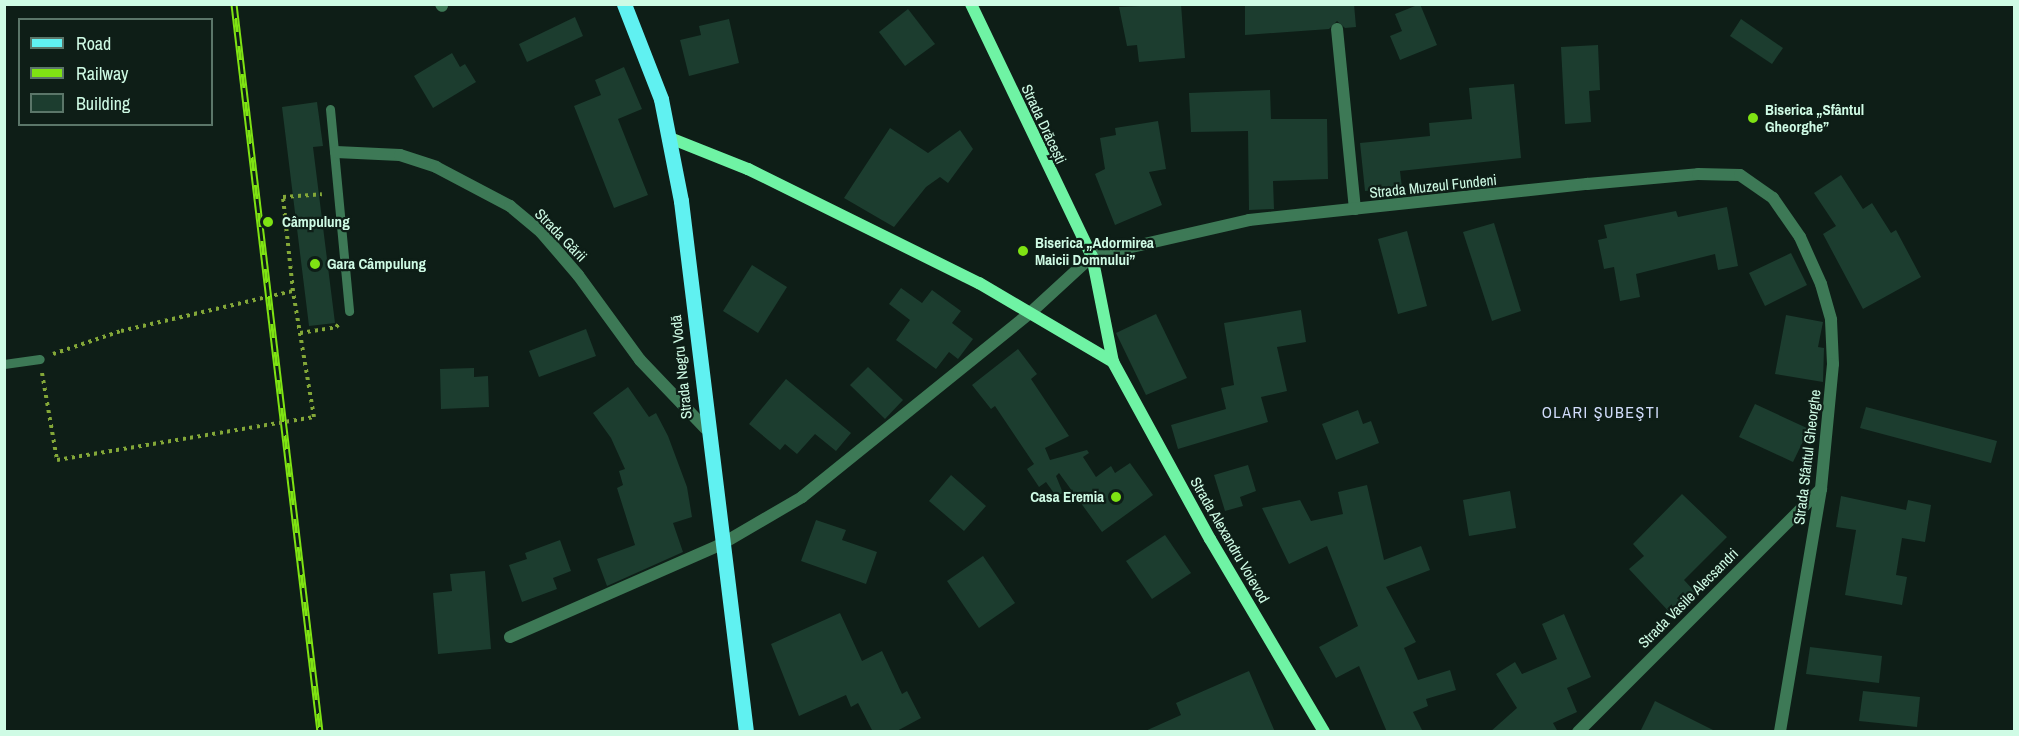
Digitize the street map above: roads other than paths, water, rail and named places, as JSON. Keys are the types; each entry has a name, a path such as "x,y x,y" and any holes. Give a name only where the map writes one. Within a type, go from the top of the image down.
{"main road":[{"name":"Strada Negru Vodă","path":"624,4 661,99 670,138 720,544 746,732"},
{"name":"Strada Drăcești","path":"971,4 1092,256 1113,362"},
{"path":"670,138 748,169 979,283 1113,362"},
{"name":"Strada Alexandru Voievod","path":"1113,362 1210,539 1324,732"}],"street":[{"path":"1337,30 1355,209"},
{"name":"Strada Gării","path":"336,152 400,155 436,166 510,206 541,232 578,275 640,360 706,429"},
{"name":"Strada Muzeul Fundeni","path":"1092,256 1249,220 1698,174 1740,175 1773,198"},
{"name":"Strada Sfântul Gheorghe","path":"1773,198 1800,237 1821,284 1831,320 1833,364 1821,489 1780,732"},
{"path":"510,637 720,544 802,497 842,468 1029,314 1092,256"},
{"name":"Strada Vasile Alecsandri","path":"1578,732 1821,489"}],"lane":[{"path":"330,109 336,152 349,311"},
{"path":"4,364 40,359"}],"railway":[{"path":"234,4 320,732"}],"place":[{"name":"Biserica „Sfântul Gheorghe”","path":"1753,118"},
{"name":"Câmpulung","path":"268,222"},
{"name":"Biserica „Adormirea Maicii Domnului”","path":"1023,251"},
{"name":"Gara Câmpulung","path":"315,264"},
{"name":"Casa Eremia","path":"1116,497"}],"district":[{"name":"OLARI ŞUBEŞTI","path":"1601,412"}]}
